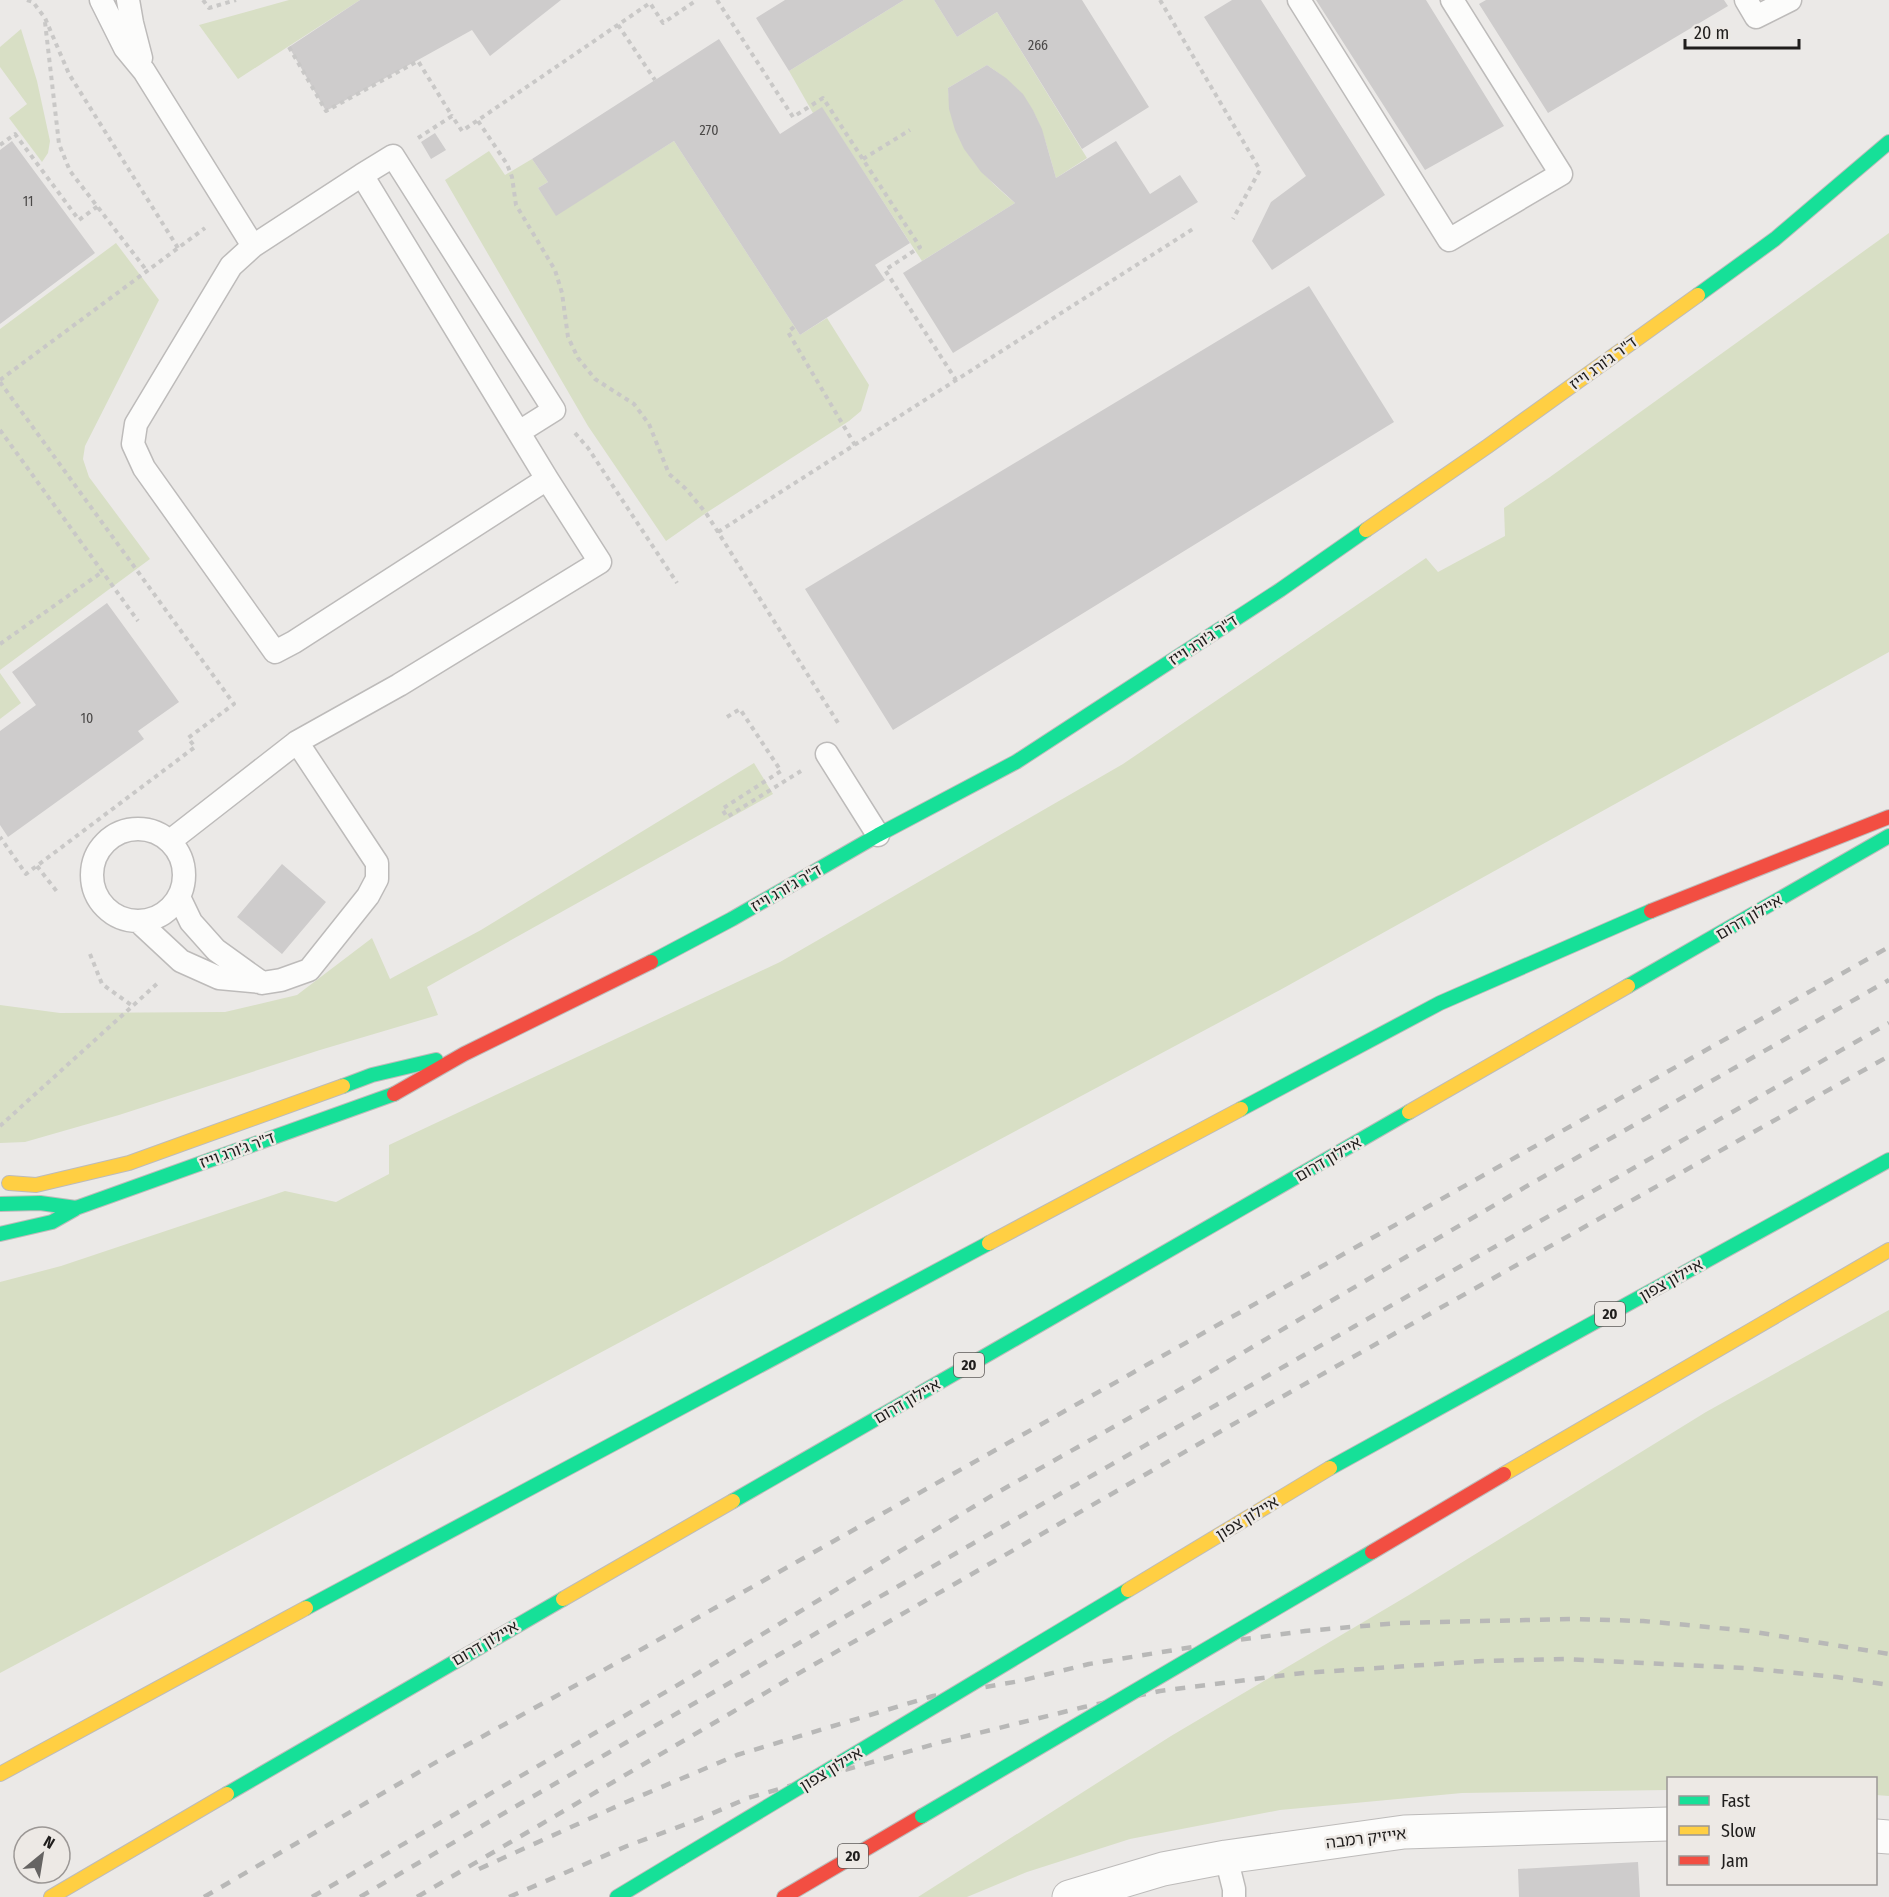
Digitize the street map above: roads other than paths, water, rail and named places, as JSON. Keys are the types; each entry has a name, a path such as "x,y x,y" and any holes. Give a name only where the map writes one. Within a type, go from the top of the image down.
{"main road":[{"name":"ד\"ר ג'ורג וייז","path":"0,1204 39,1203 76,1208 399,1092 464,1054 633,972 732,919 878,835 1016,762 1280,590 1488,446 1775,239 1889,142"},
{"path":"0,1774 398,1557 1440,1003 1655,909 1889,817"},
{"name":"איילון דרום","path":"51,1897 429,1676 1889,836"},
{"name":"ד\"ר ג'ורג וייז","path":"0,1182 36,1185 129,1163 372,1075 464,1054"},
{"name":"איילון צפון","path":"616,1897 1330,1468 1889,1160"},
{"path":"0,1234 52,1222 76,1208"},
{"name":"20","path":"784,1897 1889,1250"}],"street":[{"name":"אייזיק רמבה","path":"1069,1897 1163,1869 1226,1857 1404,1832 1667,1824"}],"lane":[{"path":"101,0 125,48 144,71 253,246"},
{"path":"128,0 144,71"},
{"path":"1299,0 1449,240 1561,174 1452,0"},
{"path":"1746,0 1756,17 1790,0"},
{"path":"519,432 554,410 393,156 253,246 231,266 136,424 133,444 144,468 274,652 547,479"},
{"path":"170,841 297,742 399,685 600,562 362,176"},
{"path":"138,921 182,961 219,978 262,982 281,981 309,970 368,896 377,879 377,863 297,742"},
{"path":"827,754 878,835"},
{"path":"129,829 143,829 158,833 170,841 179,853 184,867 184,882 179,897 162,915 150,920 138,921 123,918 110,911 99,899 93,885 92,869 96,855 104,843 129,829"},
{"path":"179,897 192,922 216,950 262,982"},
{"path":"1226,1857 1234,1897"}],"railway":[{"path":"204,1897 445,1757 642,1649 1889,947"},
{"path":"312,1897 688,1679 993,1495 1889,980"},
{"path":"360,1897 932,1567 1889,1023"},
{"path":"417,1897 794,1676 1230,1426 1889,1056"},
{"path":"479,1869 737,1755 933,1696 1020,1681 1089,1664 1223,1642 1305,1631 1398,1623 1571,1619 1643,1621 1749,1631 1889,1654"},
{"path":"509,1897 627,1846 748,1798 938,1743 1160,1691 1303,1673 1483,1661 1566,1659 1744,1668 1837,1677 1889,1685"}]}
